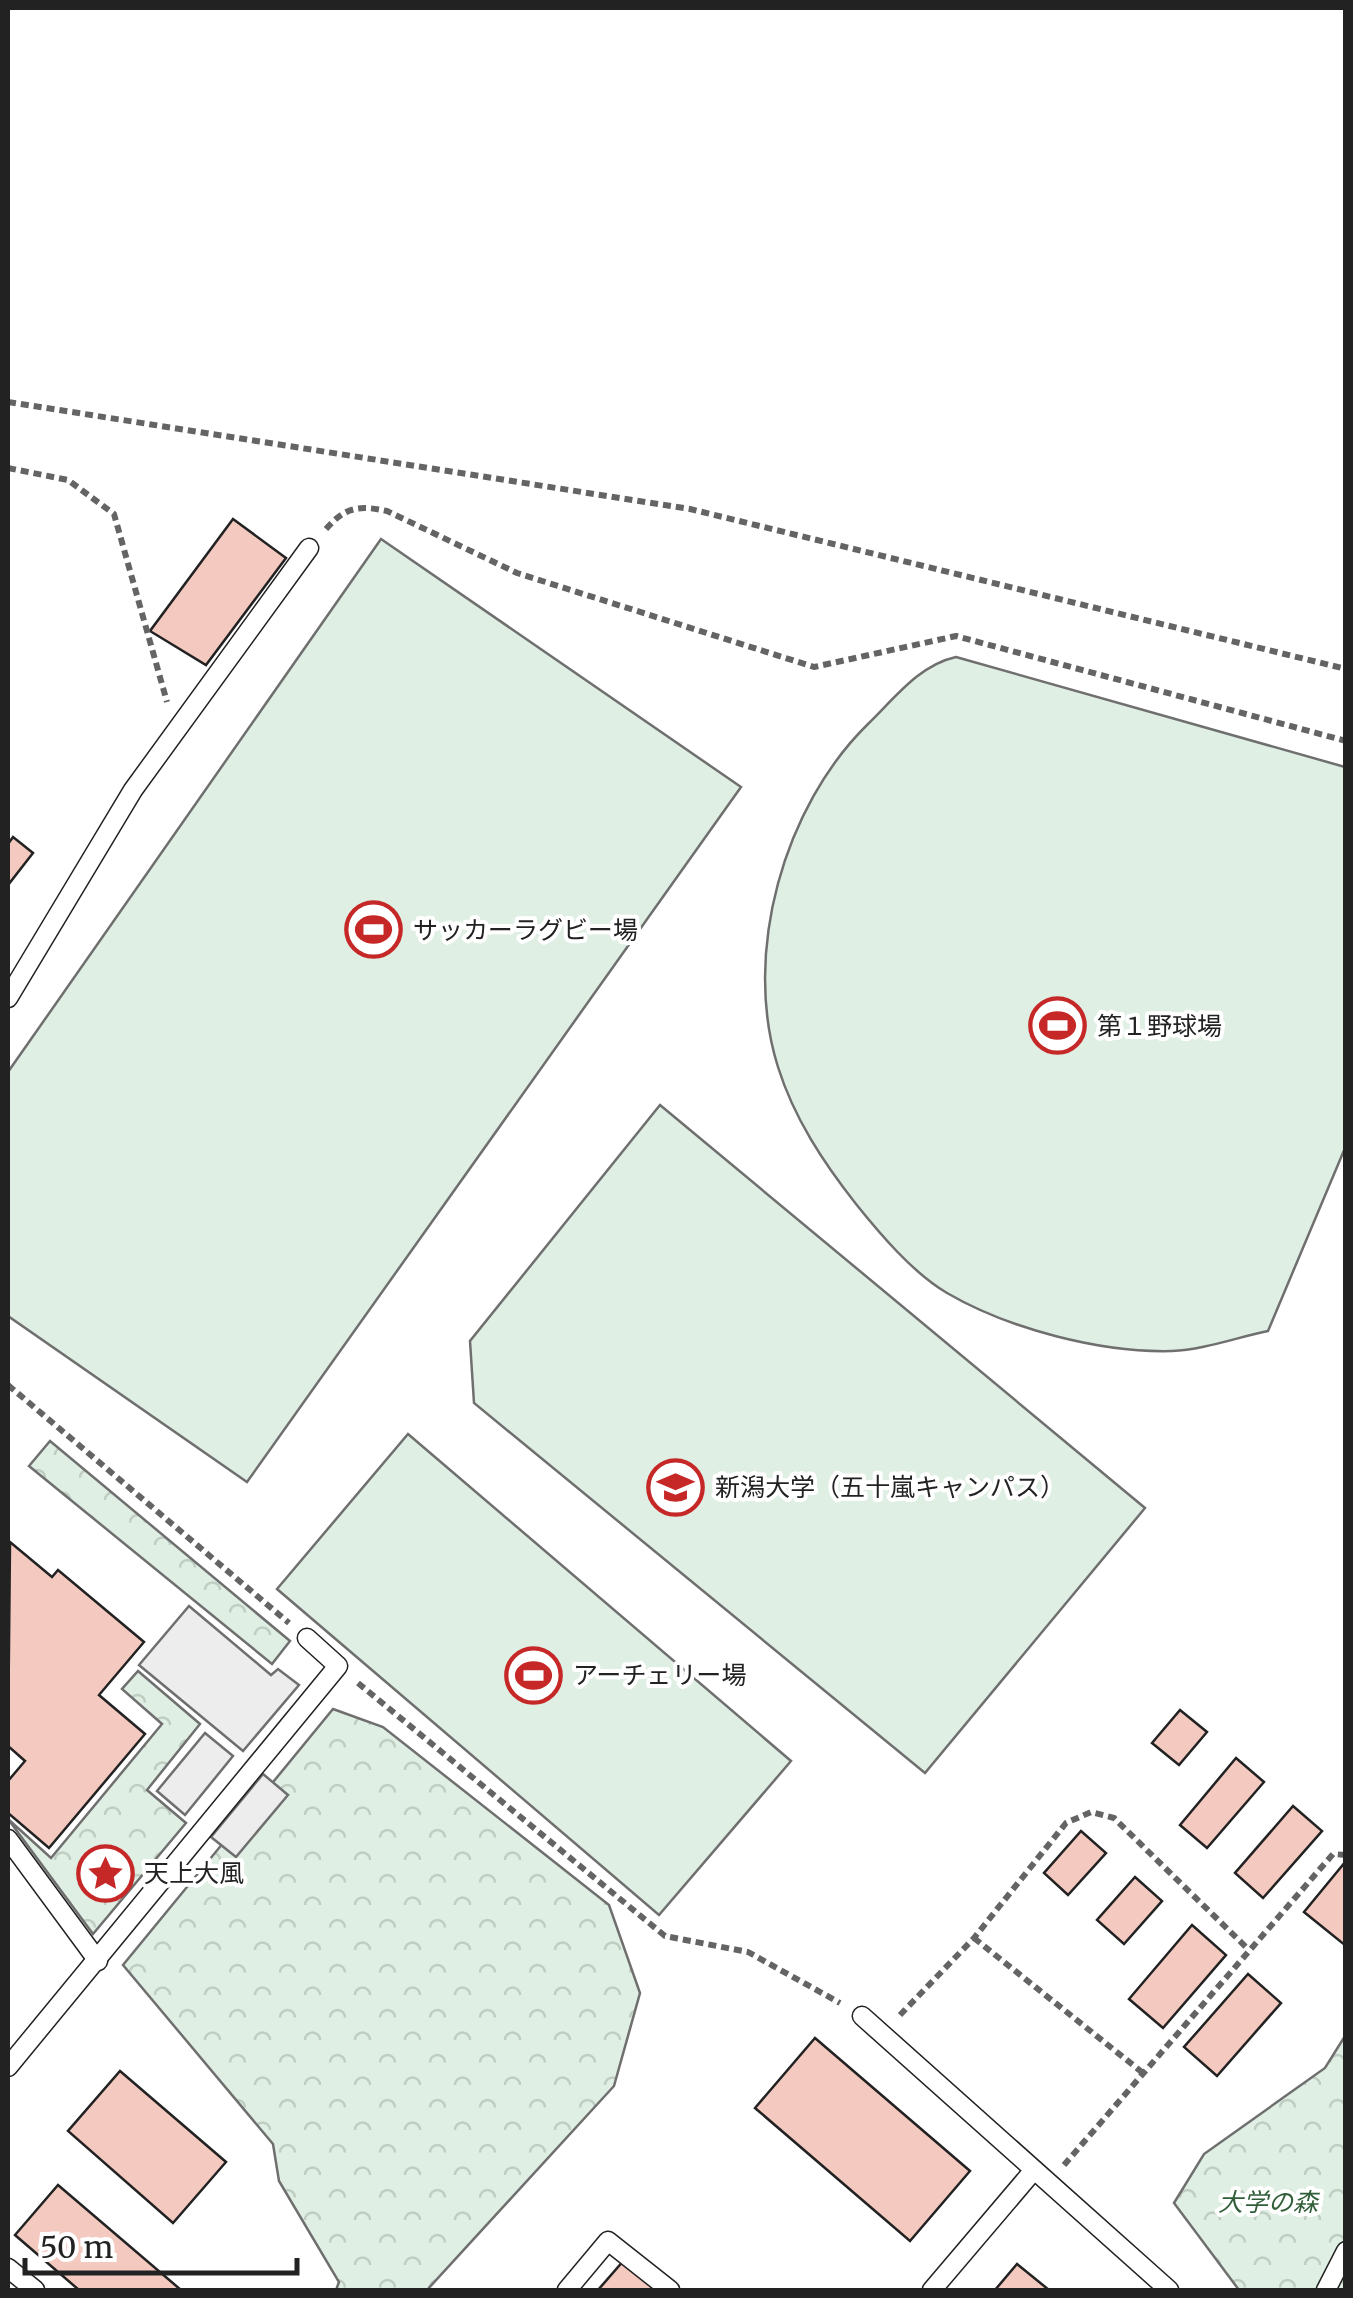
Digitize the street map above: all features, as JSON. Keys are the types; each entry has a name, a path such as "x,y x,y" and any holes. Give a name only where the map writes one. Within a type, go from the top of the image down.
{"lane":[{"path":"8,998 133,790 309,548"},
{"path":"8,2066 338,1666 307,1638"},
{"path":"8,1839 98,1961"},
{"path":"862,2016 1169,2290"},
{"path":"932,2290 1034,2170"},
{"path":"567,2290 608,2241 670,2290"},
{"path":"1326,2290 1346,2251"},
{"path":"8,2268 34,2290"}],"path":[{"path":"8,402 690,509 1346,669"},
{"path":"8,468 68,480 114,514 176,732"},
{"path":"309,548 342,511 364,506 387,511 516,573 814,667 956,636 1346,741"},
{"path":"8,1385 307,1638"},
{"path":"338,1666 665,1936 748,1952 862,2016"},
{"path":"882,2034 974,1938 1066,1823 1091,1812 1114,1818 1249,1950"},
{"path":"1081,2145 1334,1854 1346,1855"},
{"path":"974,1938 1143,2072"}],"green space":[{"name":"サッカーラグビー場","path":"381,539 741,787 247,1482 8,1316 8,1072"},
{"name":"第１野球場","path":"956,657 1345,767 1345,1148 1268,1331 1196,1348 1144,1351 1056,1336 972,1306 934,1285 886,1240 832,1172 792,1104 768,1023 765,977 778,884 793,839 813,796 868,724 919,675"},
{"path":"660,1105 1145,1508 925,1773 474,1403 470,1341"},
{"name":"アーチェリー場","path":"408,1434 791,1761 659,1915 277,1589"},
{"path":"50,1441 290,1641 272,1664 29,1466"},
{"path":"138,1671 200,1724 147,1790 186,1823 93,1934 8,1819 51,1858 162,1724 122,1689"},
{"path":"333,1709 383,1727 609,1905 640,1993 614,2086 427,2290 336,2290 339,2282 279,2181 273,2144 123,1965"},
{"name":"大学の森","path":"1345,2036 1345,2290 1239,2290 1174,2203 1204,2154 1325,2068"}],"shaded area":[{"path":"189,1606 271,1675 278,1669 299,1685 243,1751 139,1665"},
{"path":"205,1733 233,1756 185,1815 157,1791"},
{"path":"263,1774 288,1795 236,1857 211,1837"}],"building":[{"path":"233,519 286,558 206,665 150,631"},
{"path":"13,837 33,853 8,885 8,844"},
{"path":"10,1542 52,1577 58,1570 144,1642 99,1695 145,1734 49,1848 8,1813 8,1781 25,1761 8,1746"},
{"path":"1180,1710 1207,1732 1179,1765 1152,1743"},
{"path":"1236,1758 1264,1782 1207,1848 1180,1825"},
{"path":"1293,1806 1322,1831 1263,1898 1235,1873"},
{"path":"1081,1831 1106,1853 1068,1895 1044,1873"},
{"path":"1346,1861 1346,1946 1304,1912"},
{"path":"1135,1877 1162,1901 1124,1944 1097,1920"},
{"path":"1192,1925 1226,1955 1163,2028 1129,1999"},
{"path":"1248,1974 1281,2003 1217,2076 1184,2047"},
{"path":"815,2038 970,2171 910,2241 755,2108"},
{"path":"120,2071 226,2162 173,2223 68,2131"},
{"path":"58,2185 181,2290 79,2290 15,2235"},
{"path":"625,2259 663,2290 598,2290"},
{"path":"1017,2264 1049,2290 995,2290"}],"place":[{"name":"サッカーラグビー場","path":"374,930"},
{"name":"第１野球場","path":"1058,1026"},
{"name":"新潟大学（五十嵐キャンパス）","path":"676,1487"},
{"name":"アーチェリー場","path":"534,1675"},
{"name":"天上大風","path":"105,1873"}]}
